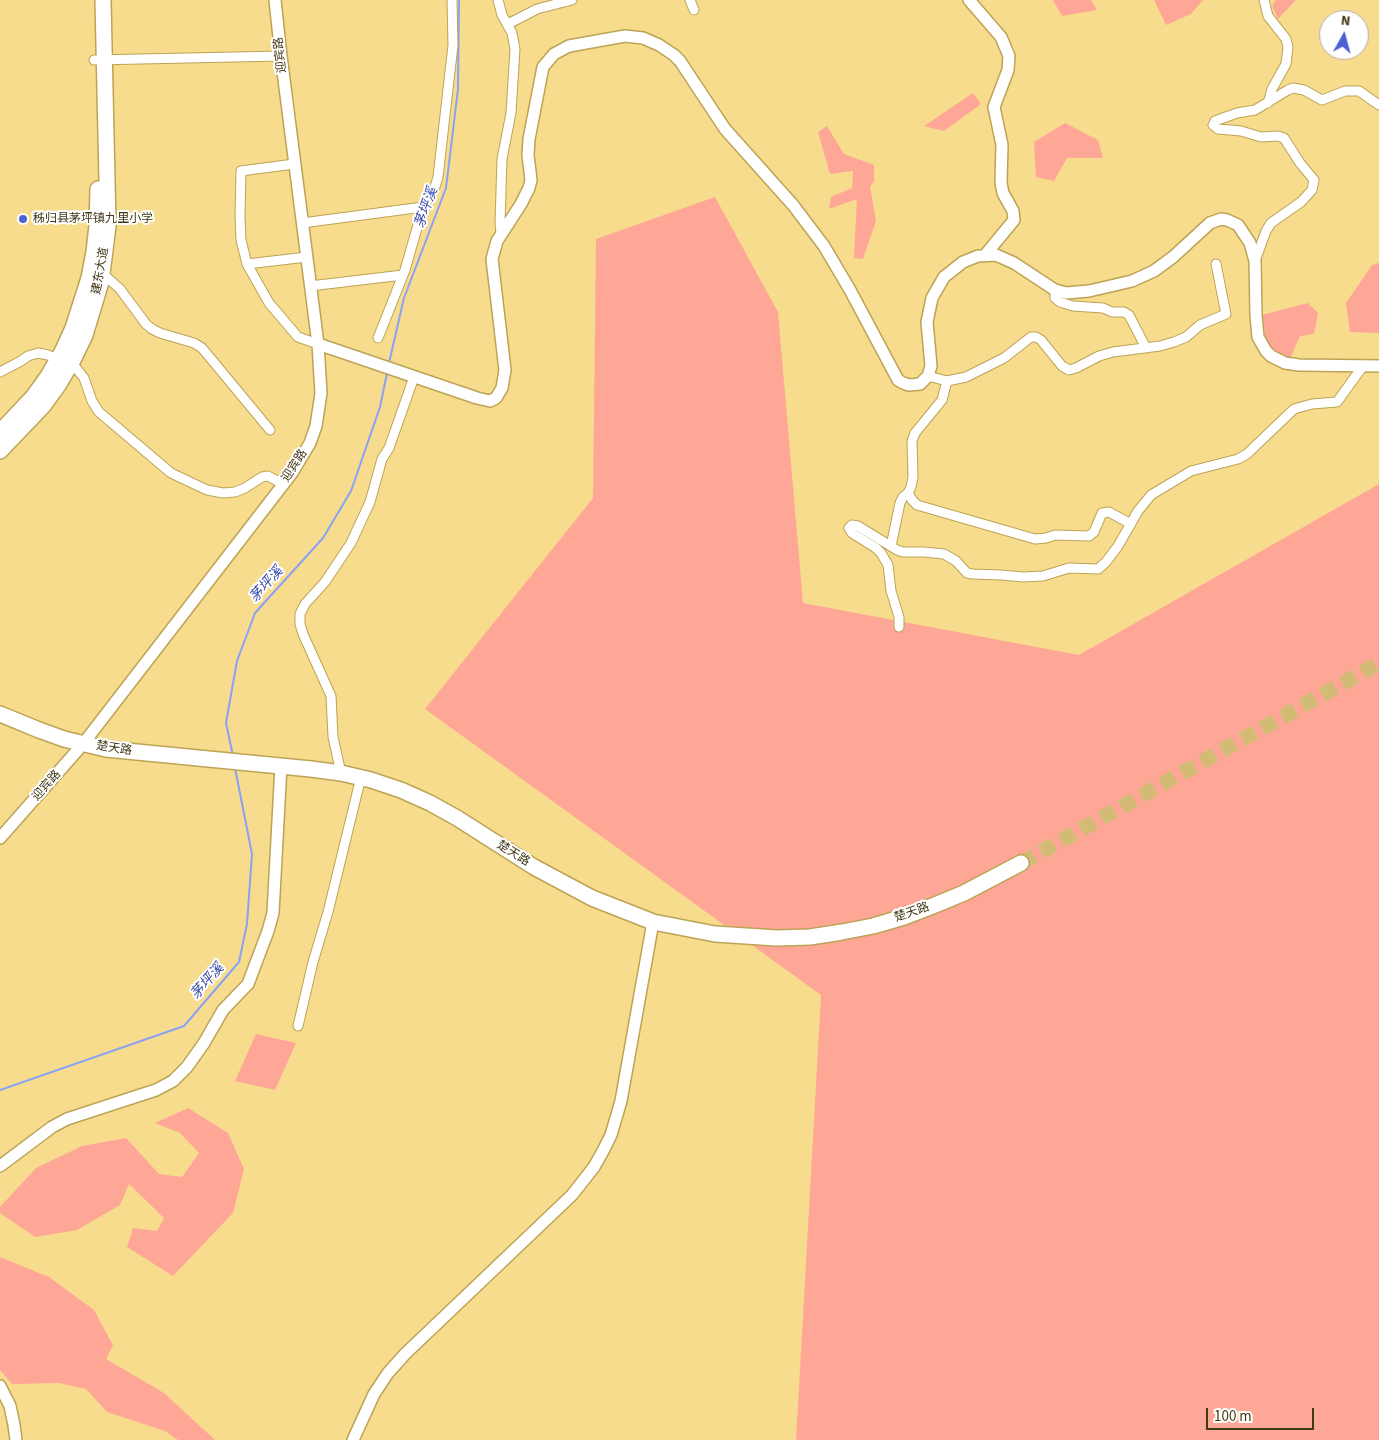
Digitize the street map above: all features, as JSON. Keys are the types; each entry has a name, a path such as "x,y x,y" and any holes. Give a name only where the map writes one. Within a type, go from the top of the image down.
{"highway":[{"name":"建东大道","path":"0,432 64,362 85,335 96,300 96,271 108,226 99,60 93,0"},
{"name":"建东大道","path":"99,60 103,0"},
{"name":"建东大道","path":"0,451 42,406 59,384 64,362"},
{"name":"楚天路","path":"0,714 39,730 83,744 132,752 281,766 361,777 401,790 430,803 562,883 592,898 654,922 685,930 746,938 802,937 842,932 904,917 964,893 1021,863"}],"street":[{"name":"迎宾路","path":"0,838 83,744 283,484 302,458 316,426 321,393 318,344 280,56 276,0"},
{"path":"378,338 403,275 422,207 435,187 438,177 453,45 452,0"},
{"path":"498,0 502,15 508,24 514,41 515,56 512,113 502,159 500,223 502,233"},
{"path":"508,24 542,8 572,0"},
{"path":"690,0 694,10"},
{"path":"969,0 1001,37 1009,56 1008,70 994,107 1002,145 1000,183 1013,211 1014,220 1010,228 986,254"},
{"path":"1264,0 1268,16 1286,39 1288,47 1286,64 1272,89 1268,103"},
{"path":"294,164 241,171 241,240 247,264 269,303 298,337 483,400 490,401 498,396 504,381 505,370 492,259 502,233 529,188 531,180 528,139 546,62 558,51 575,44 617,36 643,38 659,45 674,55 725,129 809,225 837,268 898,380 903,384 920,384 928,376 931,366 927,322 935,291 944,277 956,266 970,258 986,254 996,255 1005,258 1055,290 1066,293 1089,291 1132,281 1143,276 1163,265 1210,222 1221,219 1233,222 1242,230 1250,243 1254,261 1257,330 1262,344 1271,356 1285,363 1299,365 1379,366"},
{"path":"99,60 280,56"},
{"path":"1254,261 1271,223 1301,202 1312,190 1314,180 1300,163 1284,138 1278,136 1261,137 1241,131 1218,129 1213,125 1218,118 1255,110 1288,90 1299,88 1322,100 1345,91 1359,91 1379,104"},
{"path":"302,223 422,207"},
{"path":"247,264 306,257"},
{"path":"928,376 947,381 958,380 975,374 1004,358 1031,337 1041,340 1062,366 1069,370 1112,352 1160,346 1186,337 1200,326 1226,314 1216,264"},
{"path":"96,271 120,289 146,324 152,329 202,348 270,430"},
{"path":"310,286 403,275"},
{"path":"1055,290 1055,298 1060,302 1073,306 1103,308 1112,312 1124,312 1129,315 1146,348"},
{"path":"0,372 28,356 38,353 76,368 84,378 92,401 99,412 171,473 208,490 223,493 235,492 245,488 262,476 268,476 283,484"},
{"path":"899,627 899,617 891,591 888,565 876,548 852,533 850,526 854,524 904,552 944,554 956,561 967,573 1023,577 1044,576 1068,568 1098,569 1118,546 1143,502 1151,495 1191,471 1238,459 1247,454 1294,409 1312,404 1337,402 1363,366"},
{"path":"341,773 333,737 332,696 303,634 300,614 305,604 324,582 351,543 370,502 382,459 389,448 409,375"},
{"path":"891,546 900,503 908,493 913,477 912,441 914,433 942,400 947,381"},
{"path":"908,493 918,505 1035,539 1055,535 1089,536 1094,532 1102,513 1109,512 1131,524"},
{"path":"0,1166 67,1119 156,1090 174,1081 187,1067 204,1043 223,1010 248,984 268,931 273,912 281,766"},
{"path":"298,1026 312,962 328,912 361,777"},
{"path":"353,1440 374,1394 388,1373 405,1354 572,1195 594,1167 611,1135 621,1100 654,922"},
{"path":"0,1386 10,1406 16,1440"}],"shaded area":[{"path":"1053,0 1091,0 1097,10 1062,16"},
{"path":"1154,0 1203,0 1191,14 1166,25"},
{"path":"1276,0 1296,0 1278,19 1272,6"},
{"path":"973,93 981,104 944,131 924,126"},
{"path":"1065,123 1098,140 1103,158 1067,158 1054,181 1036,177 1034,142"},
{"path":"827,126 844,154 874,165 874,181 870,187 876,221 863,259 854,258 857,199 829,209 831,197 852,188 853,171 830,174 818,132"},
{"path":"715,197 778,312 803,603 1079,655 1379,484 1379,1440 796,1440 821,995 425,709 593,498 596,239"},
{"path":"1379,263 1379,333 1350,332 1346,303 1372,265"},
{"path":"1308,303 1318,313 1314,334 1300,336 1291,357 1280,357 1266,341 1262,315"},
{"path":"256,1034 296,1043 275,1090 235,1081"},
{"path":"188,1108 228,1133 244,1169 233,1213 173,1276 127,1247 133,1228 157,1231 164,1218 129,1184 120,1205 77,1230 35,1237 0,1213 0,1207 36,1168 82,1146 126,1138 159,1174 182,1177 199,1153 180,1133 155,1123"},
{"path":"0,1257 49,1277 94,1310 113,1345 106,1359 164,1393 215,1440 178,1440 165,1431 107,1412 86,1389 59,1383 12,1384 0,1370"}],"waterway":[{"name":"茅坪溪","path":"389,363 404,298 446,188 458,89 459,0"},
{"name":"茅坪溪","path":"233,756 226,723 237,661 255,613 323,538 351,491 380,407 387,373"},
{"name":"茅坪溪","path":"0,1090 184,1026 239,962 247,924 252,854 235,768"}],"tunnel":[{"path":"1021,863 1379,663"}],"place":[{"name":"秭归县茅坪镇九里小学","path":"23,219"}]}
